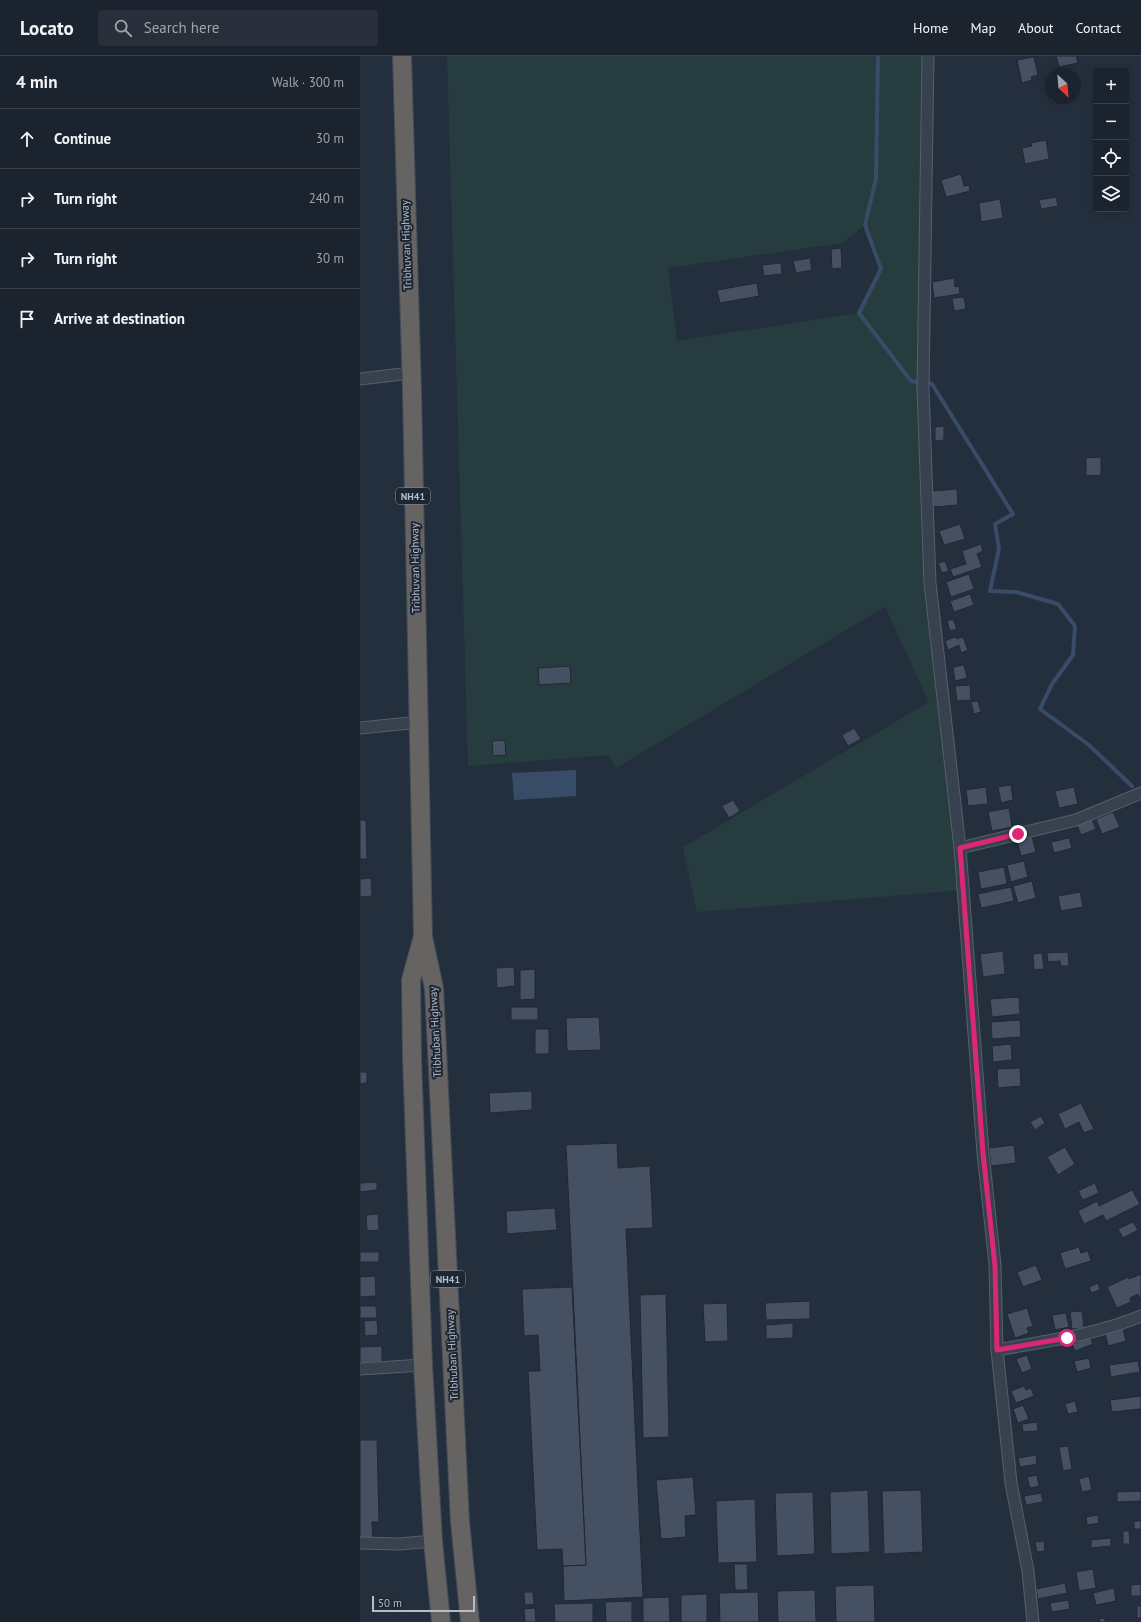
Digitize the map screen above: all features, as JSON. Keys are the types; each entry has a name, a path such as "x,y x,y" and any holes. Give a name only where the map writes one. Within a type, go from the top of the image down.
{"highway":[{"name":"Tribhuvan Highway","path":"402,56 423,937"},
{"name":"Tribhuban Highway","path":"423,937 411,980 423,1365 434,1541 441,1622"},
{"name":"Tribhuban Highway","path":"423,937 434,988 460,1522 470,1622"}],"street":[{"path":"928,56 923,389 925,484 930,583 960,848 983,1153 995,1266 997,1350 1011,1483 1028,1571 1033,1622"},
{"path":"360,379 410,373"},
{"path":"360,728 419,722"},
{"path":"960,848 1076,820 1141,793"},
{"path":"997,1350 1067,1338 1118,1325 1141,1316"},
{"path":"360,1369 423,1365"},
{"path":"360,1543 399,1544 434,1541"}],"green space":[{"path":"447,56 928,56 924,321 930,583 964,890 697,912 683,847 929,702 885,607 616,768 609,755 468,766","holes":["865,225 881,269 859,313 677,341 668,268 842,243"]}],"water":[{"path":"576,770 576,796 514,800 512,773"}],"building":[{"path":"1056,56 1076,56 1078,63 1059,67"},
{"path":"1034,57 1038,75 1031,77 1032,80 1022,83 1017,60"},
{"path":"1046,140 1049,159 1025,164 1022,148 1032,146 1031,143"},
{"path":"961,174 964,186 969,185 970,191 946,197 941,180"},
{"path":"1056,197 1058,206 1041,209 1039,200"},
{"path":"1000,199 1003,218 981,222 979,203"},
{"path":"841,248 842,268 832,269 831,249"},
{"path":"810,258 812,270 796,273 793,261"},
{"path":"781,263 782,274 764,276 762,265"},
{"path":"954,278 955,287 959,286 960,294 934,298 932,282"},
{"path":"757,283 759,296 720,303 717,290"},
{"path":"964,297 966,309 954,311 952,298"},
{"path":"944,426 944,440 935,441 935,427"},
{"path":"1101,457 1101,475 1086,476 1086,458"},
{"path":"957,489 958,505 933,507 932,491"},
{"path":"960,524 965,539 944,545 939,531"},
{"path":"981,544 983,551 977,554 982,567 953,577 950,569 966,564 962,551"},
{"path":"945,561 949,571 942,573 938,563"},
{"path":"969,574 974,589 951,597 946,582"},
{"path":"970,594 974,605 954,612 950,601"},
{"path":"953,619 957,629 950,631 947,621"},
{"path":"955,637 957,639 963,637 968,650 961,653 959,645 948,650 945,641"},
{"path":"964,665 967,678 955,681 953,667"},
{"path":"570,666 571,683 539,685 538,668"},
{"path":"970,685 971,700 957,701 955,686"},
{"path":"978,701 981,712 974,714 971,702"},
{"path":"854,728 861,739 848,746 842,735"},
{"path":"505,740 506,755 493,756 492,741"},
{"path":"1011,785 1013,800 1001,803 998,787"},
{"path":"986,787 988,804 968,806 966,790"},
{"path":"1074,787 1078,804 1059,808 1055,791"},
{"path":"733,800 740,811 729,818 722,806"},
{"path":"1009,808 1012,827 992,831 988,812"},
{"path":"1113,812 1120,827 1102,834 1096,819"},
{"path":"1092,819 1096,829 1081,835 1077,825"},
{"path":"360,820 366,820 367,859 360,859"},
{"path":"1032,837 1036,852 1021,856 1017,841"},
{"path":"1069,838 1072,848 1054,853 1051,842"},
{"path":"1024,861 1028,877 1011,882 1007,865"},
{"path":"1004,867 1007,884 981,889 978,872"},
{"path":"371,878 372,896 360,897 360,879"},
{"path":"1032,881 1036,898 1018,903 1013,886"},
{"path":"1011,887 1014,901 981,908 978,894"},
{"path":"1080,892 1083,907 1061,911 1058,896"},
{"path":"1003,951 1005,974 983,977 980,954"},
{"path":"1068,952 1069,966 1061,966 1060,961 1048,962 1047,953"},
{"path":"1042,953 1044,969 1034,970 1033,954"},
{"path":"514,967 515,986 497,988 496,968"},
{"path":"535,969 535,999 520,1000 520,970"},
{"path":"1019,997 1020,1014 992,1017 990,999"},
{"path":"511,1007 538,1007 538,1020 511,1020"},
{"path":"599,1017 601,1050 567,1051 566,1018"},
{"path":"1020,1020 1021,1037 992,1039 991,1022"},
{"path":"535,1029 549,1029 549,1054 535,1054"},
{"path":"1011,1044 1012,1060 993,1062 992,1046"},
{"path":"1020,1068 1021,1086 998,1088 997,1069"},
{"path":"360,1072 367,1072 367,1083 360,1084"},
{"path":"532,1091 532,1110 490,1113 489,1093"},
{"path":"1081,1103 1094,1129 1084,1133 1079,1122 1065,1129 1058,1114"},
{"path":"1041,1116 1045,1123 1035,1130 1030,1122"},
{"path":"617,1143 618,1168 650,1166 653,1228 626,1229 643,1597 564,1601 563,1566 586,1565 566,1145"},
{"path":"1014,1145 1016,1163 991,1166 989,1148"},
{"path":"1065,1147 1075,1164 1058,1175 1047,1157"},
{"path":"377,1182 377,1190 360,1192 360,1183"},
{"path":"1095,1183 1099,1193 1083,1200 1078,1191"},
{"path":"1132,1190 1140,1204 1106,1221 1103,1215 1084,1224 1078,1211 1097,1201 1099,1206"},
{"path":"555,1208 557,1230 507,1234 506,1211"},
{"path":"378,1214 379,1230 367,1231 366,1215"},
{"path":"1133,1222 1138,1230 1123,1238 1118,1229"},
{"path":"1079,1247 1081,1253 1088,1251 1091,1261 1065,1269 1060,1253"},
{"path":"360,1252 379,1252 379,1262 360,1262"},
{"path":"1036,1265 1042,1280 1023,1287 1017,1272"},
{"path":"1141,1274 1141,1301 1138,1294 1130,1298 1131,1302 1117,1308 1107,1287 1128,1277 1129,1279"},
{"path":"375,1276 376,1296 360,1297 360,1277"},
{"path":"1098,1283 1100,1290 1091,1293 1089,1287"},
{"path":"572,1287 586,1565 563,1566 562,1549 537,1550 528,1371 540,1371 538,1335 524,1336 522,1289"},
{"path":"666,1294 669,1437 643,1438 640,1295"},
{"path":"810,1301 810,1319 766,1320 765,1303"},
{"path":"727,1303 728,1341 705,1342 703,1304"},
{"path":"360,1306 376,1306 377,1318 360,1318"},
{"path":"1027,1308 1033,1326 1027,1328 1029,1333 1015,1338 1007,1314"},
{"path":"1082,1311 1084,1328 1072,1329 1070,1312"},
{"path":"1066,1313 1069,1327 1055,1330 1052,1315"},
{"path":"377,1320 378,1335 365,1336 364,1321"},
{"path":"793,1323 793,1338 766,1339 766,1325"},
{"path":"1123,1328 1126,1341 1108,1346 1105,1333"},
{"path":"1090,1337 1093,1344 1075,1351 1072,1344"},
{"path":"382,1346 382,1362 360,1363 360,1347"},
{"path":"1027,1355 1032,1369 1022,1373 1016,1359"},
{"path":"1089,1358 1091,1368 1077,1372 1074,1361"},
{"path":"1138,1361 1140,1372 1111,1377 1109,1365"},
{"path":"1024,1386 1026,1390 1031,1388 1034,1396 1016,1403 1011,1391"},
{"path":"1141,1396 1141,1409 1112,1412 1110,1400"},
{"path":"1075,1401 1078,1412 1068,1414 1065,1404"},
{"path":"1023,1405 1029,1419 1018,1423 1013,1409"},
{"path":"1037,1422 1038,1431 1023,1432 1022,1424"},
{"path":"360,1440 377,1440 379,1522 372,1522 373,1540 360,1541"},
{"path":"1068,1446 1072,1469 1063,1471 1059,1447"},
{"path":"1036,1455 1037,1464 1020,1467 1018,1458"},
{"path":"1037,1475 1039,1486 1030,1488 1027,1477"},
{"path":"1089,1476 1092,1490 1082,1492 1079,1479"},
{"path":"693,1477 696,1515 685,1516 686,1537 661,1539 656,1480"},
{"path":"868,1490 870,1552 831,1554 830,1492"},
{"path":"921,1490 923,1552 884,1554 882,1491"},
{"path":"1141,1491 1141,1501 1117,1502 1117,1492"},
{"path":"813,1492 815,1554 777,1556 775,1493"},
{"path":"1041,1493 1043,1502 1026,1505 1024,1496"},
{"path":"755,1499 757,1562 718,1563 716,1501"},
{"path":"1098,1515 1099,1523 1087,1525 1086,1517"},
{"path":"1134,1521 1141,1521 1141,1529 1134,1529"},
{"path":"1123,1531 1129,1531 1130,1544 1123,1544"},
{"path":"1111,1538 1111,1546 1091,1548 1091,1540"},
{"path":"1044,1541 1045,1551 1037,1552 1035,1542"},
{"path":"734,1564 747,1564 748,1590 735,1590"},
{"path":"1093,1569 1096,1588 1079,1591 1076,1572"},
{"path":"1065,1583 1067,1593 1038,1599 1036,1589"},
{"path":"1141,1584 1141,1596 1131,1596 1131,1585"},
{"path":"874,1585 875,1622 836,1622 835,1586"},
{"path":"1114,1588 1116,1601 1096,1605 1093,1593"},
{"path":"815,1590 816,1622 778,1622 777,1591"},
{"path":"524,1592 533,1592 534,1604 525,1605"},
{"path":"758,1592 759,1622 720,1622 719,1593"},
{"path":"707,1594 707,1622 681,1622 681,1595"},
{"path":"669,1597 670,1622 643,1622 643,1598"},
{"path":"1068,1600 1070,1609 1052,1612 1050,1603"},
{"path":"632,1601 632,1622 606,1622 605,1602"},
{"path":"593,1603 593,1622 555,1622 554,1604"},
{"path":"1137,1606 1141,1606 1141,1618 1137,1618"},
{"path":"535,1608 536,1622 525,1622 524,1609"},
{"path":"1104,1618 1106,1622 1100,1622 1099,1619"}],"waterway":[{"path":"878,56 876,179 865,225 881,269 859,313 911,381 932,384 1013,514 995,524 999,549 990,591 1016,592 1058,604 1075,626 1073,655 1052,684 1040,709 1089,745 1132,786"}],"route":[{"path":"1018,834 960,848 983,1153 995,1266 997,1350 1067,1338"}]}
